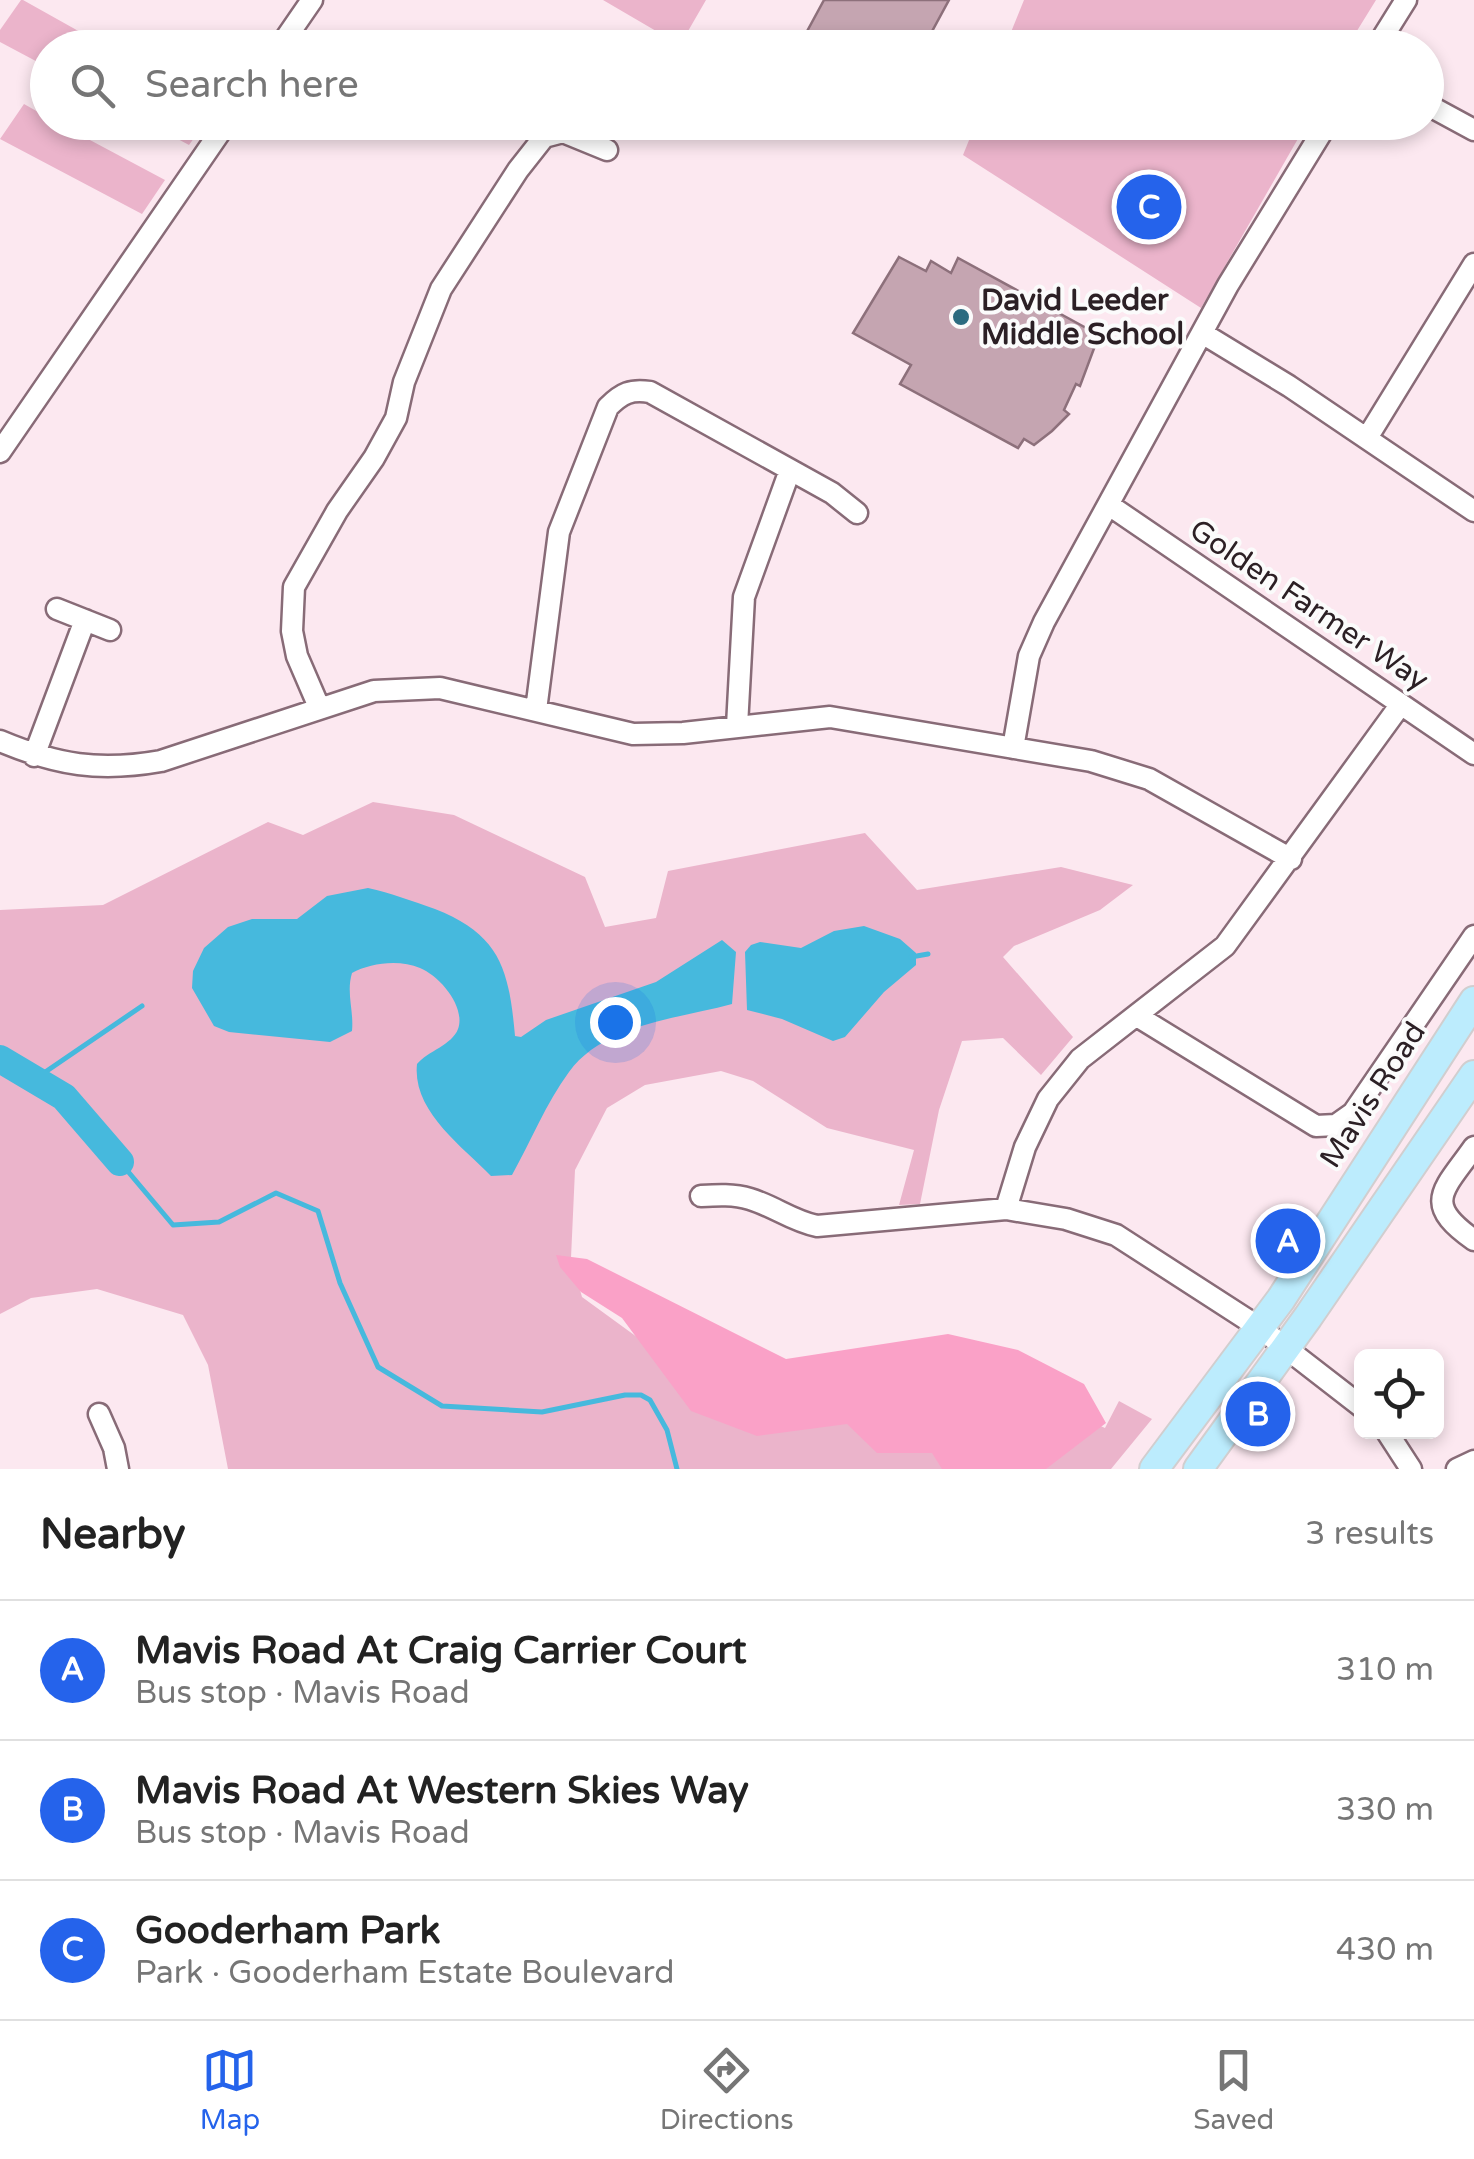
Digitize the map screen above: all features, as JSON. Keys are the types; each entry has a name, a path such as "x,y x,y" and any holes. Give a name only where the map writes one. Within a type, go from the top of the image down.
{"main road":[{"name":"Mavis Road","path":"1154,1469 1260,1328 1474,1001"},
{"path":"1198,1469 1474,1074"}],"street":[{"path":"291,30 312,0"},
{"path":"1387,30 1406,0"},
{"path":"1444,114 1474,130"},
{"path":"0,452 216,140"},
{"path":"319,707 297,656 292,631 294,587 396,418 404,382 441,289 542,140"},
{"path":"583,140 607,150"},
{"path":"1014,748 1029,656 1044,622 1264,221 1316,140"},
{"path":"1367,438 1474,264"},
{"path":"1202,333 1474,511"},
{"path":"536,710 558,532 608,407 619,396 634,390 650,392 832,493 857,513"},
{"path":"738,726 744,597 790,470"},
{"name":"Golden Farmer Way","path":"1110,505 1474,754"},
{"path":"56,609 110,630"},
{"path":"34,756 85,620"},
{"path":"0,740 34,756 72,765 140,764 161,761 374,690 440,688 634,734 830,717 1091,761 1149,779 1291,858"},
{"path":"1006,1209 1025,1147 1048,1098 1080,1059 1225,946 1401,704"},
{"path":"1136,1016 1316,1126 1336,1125 1353,1113 1474,936"},
{"path":"1474,1147 1444,1190 1442,1202 1450,1224 1474,1240"},
{"path":"701,1196 726,1194 751,1199 795,1221 818,1226 1006,1209 1066,1220 1116,1235 1260,1328 1354,1401"},
{"path":"99,1414 114,1448 118,1469"},
{"path":"1392,1439 1411,1469"},
{"path":"1457,1469 1474,1461"}],"shaded area":[{"path":"23,0 77,30 30,30 30,58 0,42 0,30"},
{"path":"603,0 706,0 689,30 654,30"},
{"path":"1024,0 1376,0 1357,30 1012,30"},
{"path":"24,104 30,107 30,140 90,140 165,180 142,214 0,139"},
{"path":"969,140 1297,140 1201,308 963,155"},
{"path":"373,802 454,815 585,877 605,927 656,918 668,871 865,833 917,890 1061,867 1133,885 1100,910 1014,946 1003,957 1073,1037 1041,1075 1003,1038 962,1041 939,1110 920,1204 899,1205 914,1150 827,1128 753,1081 721,1071 645,1085 607,1108 575,1170 571,1258 582,1297 674,1364 1063,1409 1105,1428 1119,1401 1152,1419 1111,1469 228,1469 208,1365 183,1315 97,1289 31,1298 0,1314 0,910 103,905 268,822 303,835"},
{"path":"556,1255 587,1259 786,1359 948,1334 1018,1350 1084,1384 1106,1423 1046,1469 942,1469 932,1453 877,1453 847,1424 757,1436 691,1411 622,1318 581,1292 560,1267"}],"water":[{"path":"368,888 457,919 488,943 504,974 515,1036 521,1037 546,1020 656,982 722,940 736,952 732,1004 644,1025 602,1043 569,1072 512,1175 491,1176 441,1126 422,1097 417,1064 455,1035 459,1020 450,993 428,972 394,963 352,973 352,1031 330,1042 229,1032 214,1026 192,988 193,971 204,948 228,927 252,919 297,919 327,896"},
{"path":"864,926 900,939 916,953 916,965 884,992 845,1037 833,1041 782,1019 747,1010 745,952 751,945 760,942 801,948 834,931"}],"building":[{"path":"824,0 949,0 933,30 808,30"},
{"path":"899,257 926,271 931,261 951,273 958,258 1099,335 1080,386 1076,384 1064,410 1069,414 1052,431 1034,445 1024,439 1018,448 900,384 911,365 853,333"}],"waterway":[{"path":"911,957 928,954"},
{"path":"35,1079 142,1006"},
{"path":"0,1059 64,1097 120,1162"},
{"path":"120,1162 173,1225 219,1222 276,1193 318,1211 340,1283 378,1367 442,1406 542,1412 641,1395 650,1400 667,1430 677,1469"}],"place":[{"name":"Gooderham Park","path":"1149,207"},
{"name":"David Leeder Middle School","path":"961,317"},
{"name":"Mavis Road At Craig Carrier Court","path":"1288,1241"},
{"name":"Mavis Road At Western Skies Way","path":"1258,1414"}]}
